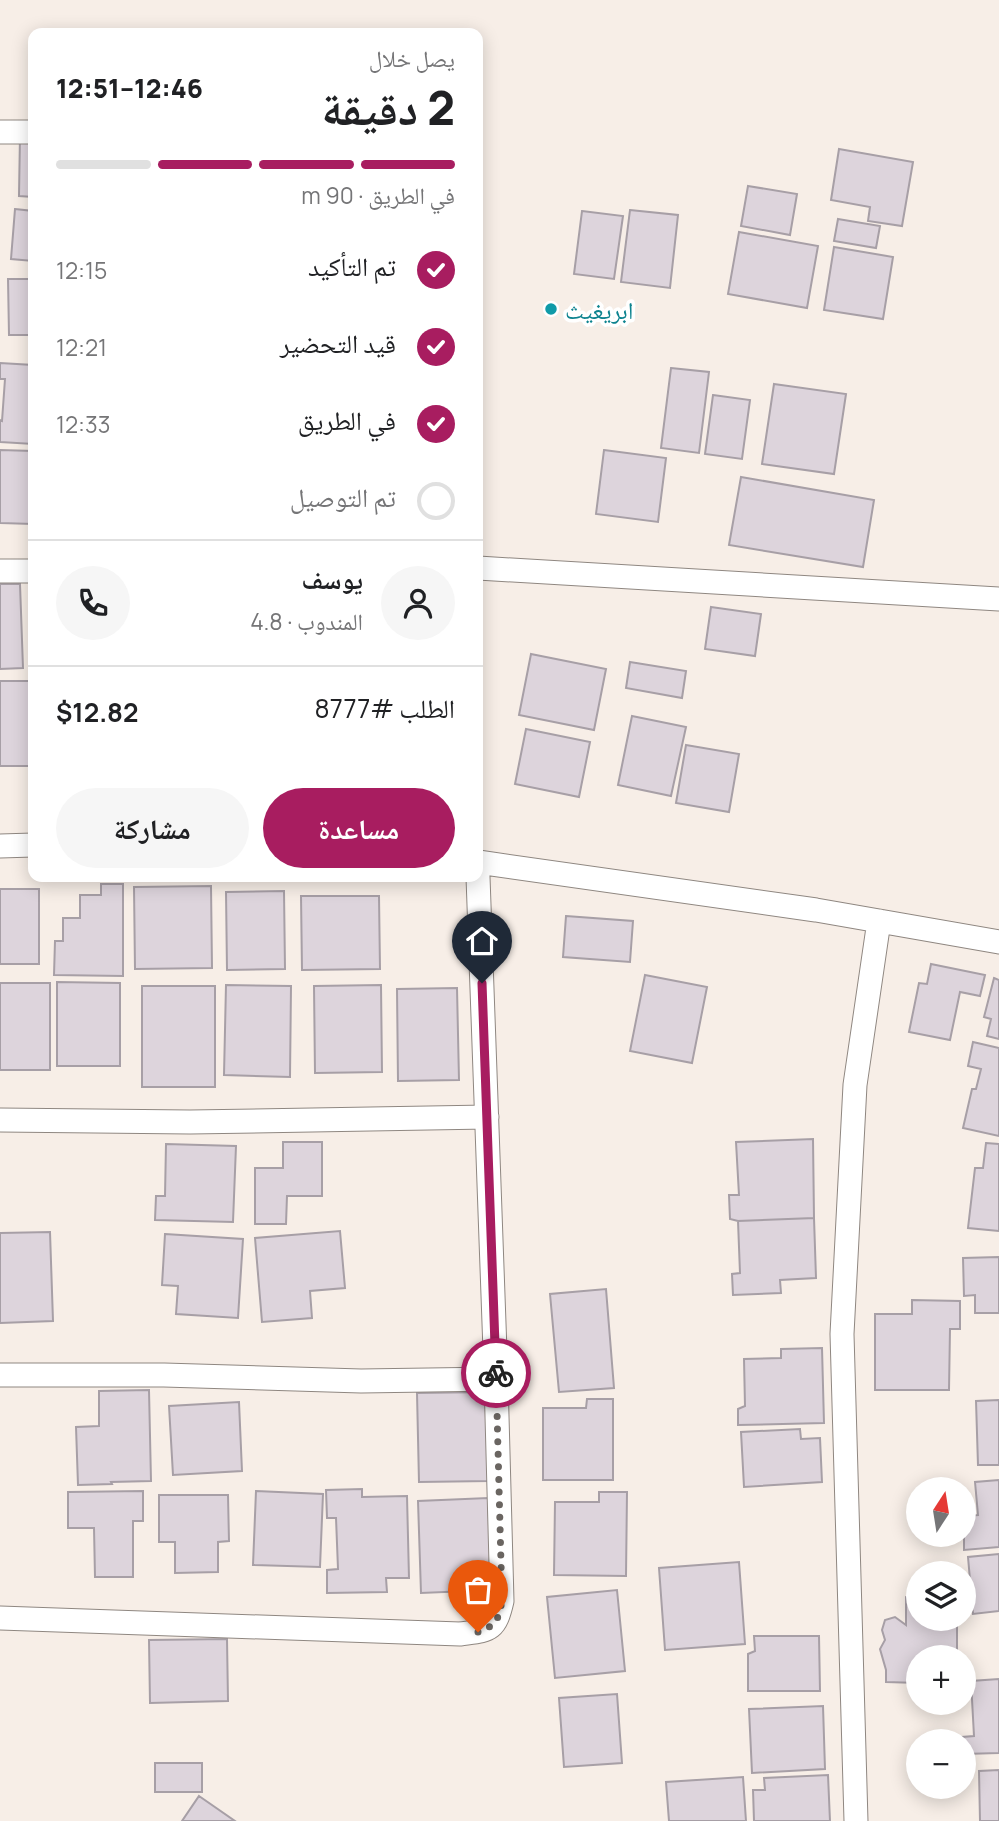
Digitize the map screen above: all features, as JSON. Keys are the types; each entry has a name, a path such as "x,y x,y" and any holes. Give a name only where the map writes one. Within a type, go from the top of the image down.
{"street":[{"path":"0,132 28,132"},
{"path":"483,568 999,599"},
{"path":"0,571 28,572"},
{"path":"0,846 28,845"},
{"path":"483,863 816,910 999,942"},
{"path":"0,1618 460,1634 491,1627 498,1619 502,1601 478,882"},
{"path":"856,1821 842,1334 855,1085 879,921"},
{"path":"0,1120 190,1122 487,1117"},
{"path":"0,1375 164,1375 361,1381 496,1379"}],"building":[{"path":"20,136 28,136 28,197 19,196"},
{"path":"839,149 913,162 902,226 868,221 870,207 831,200"},
{"path":"748,186 797,194 790,235 741,226"},
{"path":"15,209 28,210 28,261 11,259"},
{"path":"630,210 678,215 670,288 621,282"},
{"path":"582,211 623,216 614,279 574,274"},
{"path":"838,219 880,226 876,248 834,241"},
{"path":"739,232 818,246 807,308 728,294"},
{"path":"834,247 893,257 883,319 824,310"},
{"path":"8,279 28,279 28,335 9,335"},
{"path":"0,363 28,365 28,444 0,442 5,379 0,379"},
{"path":"671,368 709,372 699,453 661,448"},
{"path":"774,384 846,394 834,474 762,464"},
{"path":"713,395 750,400 742,459 705,454"},
{"path":"0,450 28,451 28,524 0,523"},
{"path":"604,450 666,458 658,522 596,514"},
{"path":"741,477 874,500 863,567 729,545"},
{"path":"0,584 20,584 23,668 0,669"},
{"path":"711,607 761,614 755,656 705,649"},
{"path":"531,654 606,669 594,730 519,715"},
{"path":"630,662 686,671 682,698 626,688"},
{"path":"0,681 28,681 28,766 0,766"},
{"path":"632,716 686,727 671,796 618,785"},
{"path":"526,729 590,742 579,797 515,784"},
{"path":"686,745 739,754 729,812 676,803"},
{"path":"101,884 123,884 123,976 54,975 55,941 63,941 63,918 80,918 80,895 101,895"},
{"path":"211,886 212,968 135,969 134,887"},
{"path":"0,889 39,889 39,964 0,964"},
{"path":"284,891 285,969 227,970 226,892"},
{"path":"301,896 379,896 380,969 302,970"},
{"path":"566,916 633,921 630,962 563,957"},
{"path":"931,964 985,975 980,996 960,992 950,1040 909,1032 919,983 927,984"},
{"path":"645,975 707,987 692,1063 630,1051"},
{"path":"994,978 999,980 999,1039 987,1036 991,1019 984,1017"},
{"path":"57,982 120,983 120,1066 57,1066"},
{"path":"0,983 50,983 50,1070 0,1070"},
{"path":"226,985 291,986 290,1077 224,1075"},
{"path":"381,985 382,1072 315,1073 314,986"},
{"path":"142,986 215,986 215,1087 142,1087"},
{"path":"457,988 459,1080 398,1081 397,989"},
{"path":"973,1042 999,1048 999,1136 963,1128 972,1089 976,1089 981,1069 968,1066"},
{"path":"813,1139 814,1218 730,1219 729,1195 739,1195 736,1142"},
{"path":"283,1142 322,1142 322,1196 287,1196 286,1224 255,1224 255,1168 283,1168"},
{"path":"986,1143 999,1144 999,1231 968,1228 975,1168 983,1168"},
{"path":"166,1144 236,1146 233,1222 155,1220 156,1196 165,1196"},
{"path":"814,1218 816,1278 780,1280 781,1293 733,1295 732,1274 740,1273 738,1221"},
{"path":"340,1231 345,1288 310,1291 312,1318 262,1322 255,1238"},
{"path":"50,1232 53,1321 0,1323 0,1233"},
{"path":"165,1234 243,1239 238,1318 176,1314 178,1286 162,1285"},
{"path":"999,1257 999,1313 975,1313 975,1295 964,1296 963,1258"},
{"path":"606,1289 614,1388 559,1392 550,1294"},
{"path":"912,1300 960,1301 960,1329 950,1329 949,1390 875,1390 875,1314 912,1314"},
{"path":"822,1348 824,1423 738,1425 738,1409 745,1406 744,1359 781,1358 781,1349"},
{"path":"149,1390 151,1481 78,1485 76,1427 99,1426 99,1391"},
{"path":"488,1392 489,1481 419,1482 417,1393"},
{"path":"587,1399 613,1399 613,1480 543,1480 543,1408 586,1408"},
{"path":"999,1400 999,1465 978,1465 976,1401"},
{"path":"239,1402 242,1471 173,1475 169,1406"},
{"path":"800,1429 801,1439 820,1438 822,1482 744,1487 741,1432"},
{"path":"999,1480 999,1547 964,1550 964,1547 976,1547 976,1482"},
{"path":"362,1489 362,1497 407,1496 409,1578 386,1578 387,1592 327,1593 327,1570 338,1569 336,1518 327,1518 326,1490"},
{"path":"143,1491 143,1521 133,1521 133,1577 95,1577 94,1528 68,1528 68,1492"},
{"path":"256,1491 323,1494 320,1567 253,1565"},
{"path":"599,1492 627,1492 626,1576 554,1575 555,1502 599,1502"},
{"path":"159,1495 228,1495 229,1541 218,1542 218,1572 175,1573 175,1542 159,1542"},
{"path":"488,1498 492,1590 421,1593 418,1501"},
{"path":"999,1554 999,1611 976,1614 976,1561 968,1561 968,1557"},
{"path":"739,1562 745,1644 665,1650 659,1568"},
{"path":"617,1590 625,1671 555,1678 547,1597"},
{"path":"895,1617 906,1625 906,1631 957,1631 957,1645 906,1645 906,1683 886,1682 886,1670 880,1649 885,1640 882,1630 885,1620"},
{"path":"754,1636 819,1636 820,1691 748,1691 748,1654 755,1651"},
{"path":"227,1639 228,1701 150,1703 149,1640"},
{"path":"999,1679 999,1753 976,1754 973,1715 976,1715 976,1681"},
{"path":"617,1694 622,1763 564,1767 559,1698"},
{"path":"823,1706 825,1769 752,1773 749,1709"},
{"path":"155,1763 202,1763 202,1792 155,1792"},
{"path":"999,1770 999,1821 980,1821 979,1771"},
{"path":"828,1775 830,1821 754,1821 753,1790 765,1790 764,1778"},
{"path":"743,1777 746,1821 669,1821 666,1782"},
{"path":"199,1796 235,1821 182,1821"}],"way so far":[{"path":"478,1632 491,1627 498,1619 502,1601 496,1373"}],"place":[{"name":"ابريغيث","path":"551,309"}],"route":[{"path":"482,983 496,1373"}]}
